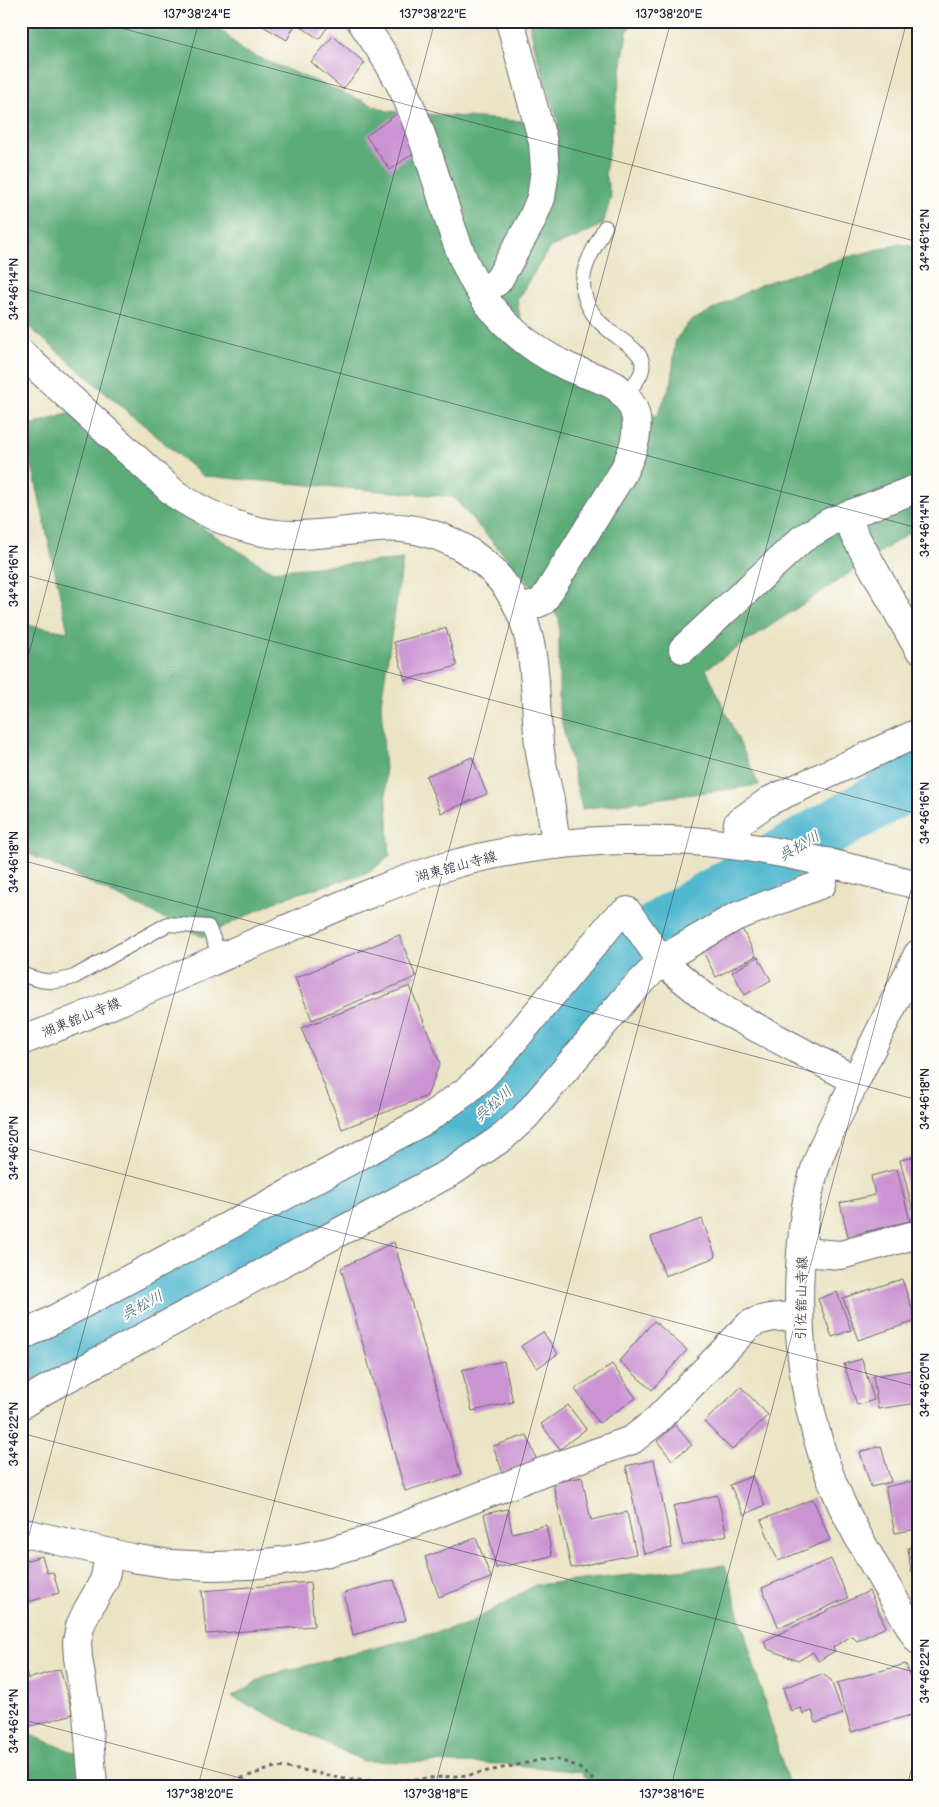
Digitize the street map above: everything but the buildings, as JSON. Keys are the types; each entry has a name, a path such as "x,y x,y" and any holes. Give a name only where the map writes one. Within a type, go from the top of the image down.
{"street":[{"path":"361,21 398,79 413,112 456,241 469,273 487,302 510,328 537,350 567,367 617,387 629,400 636,418 636,437 631,456 543,601 520,611"},
{"path":"481,292 498,281 530,224 541,198 545,170 543,142 510,21"},
{"path":"21,353 174,494 196,508 235,525 267,533 293,535 380,528 405,528 429,533 452,542 474,554 498,577 508,590 520,611 528,635 532,659 539,747 550,801 556,845"},
{"path":"683,649 802,539 830,522 918,488"},
{"path":"847,515 854,534 918,648"},
{"path":"738,846 738,823 768,802 918,733"},
{"name":"湖東舘山寺線","path":"21,1041 96,1012 340,906 401,882 445,867 500,854 556,845 612,840 669,840 781,852 918,885"},
{"path":"21,1405 45,1390 444,1176 478,1155 503,1137 525,1116 658,957 685,946 735,917 822,884 827,862"},
{"path":"21,1337 415,1126 445,1107 465,1092 501,1056 614,920 627,911 658,957 706,997 729,1013 855,1080"},
{"name":"引佐舘山寺線","path":"918,954 821,1152 813,1176 803,1224 798,1284 800,1348 807,1397 829,1474 857,1533 918,1640"},
{"path":"801,1252 841,1255 911,1236 918,1236"},
{"path":"21,1532 110,1553 171,1564 250,1565 290,1560 328,1552 366,1541 555,1467 632,1440 656,1421 750,1325 759,1319 798,1316"},
{"path":"93,1786 87,1714 77,1642 80,1626 104,1581 110,1553"}],"lane":[{"path":"605,227 589,260 583,281 587,303 598,321 635,350 642,361 641,374 624,395"},
{"path":"21,974 44,982 59,982 74,977 168,924 208,927 221,957"}],"path":[{"path":"218,1786 276,1767 298,1769 349,1780 384,1781 469,1775 502,1770 541,1760 560,1760 577,1766 592,1780 595,1786"}],"green space":[{"path":"21,21 212,21 243,51 387,111 559,124 536,53 529,21 632,21 627,32 605,174 611,197 603,224 576,238 550,247 517,300 525,346 586,380 619,406 657,416 672,381 675,341 689,322 762,284 844,258 900,244 918,248 918,527 706,669 759,785 582,809 559,710 559,618 453,497 203,476 21,320"},
{"path":"74,412 131,469 190,520 271,571 403,559 381,703 390,856 370,872 283,898 203,937 21,850 21,624 68,632 24,427"},
{"path":"725,1565 789,1786 596,1786 580,1772 505,1764 363,1761 232,1697 266,1676 468,1624 535,1585"},
{"path":"21,1731 98,1762 103,1786 21,1786"}],"waterway":[{"name":"呉松川","path":"21,1370 456,1135 505,1095 536,1061 608,972 642,940 675,917 918,778"}]}
